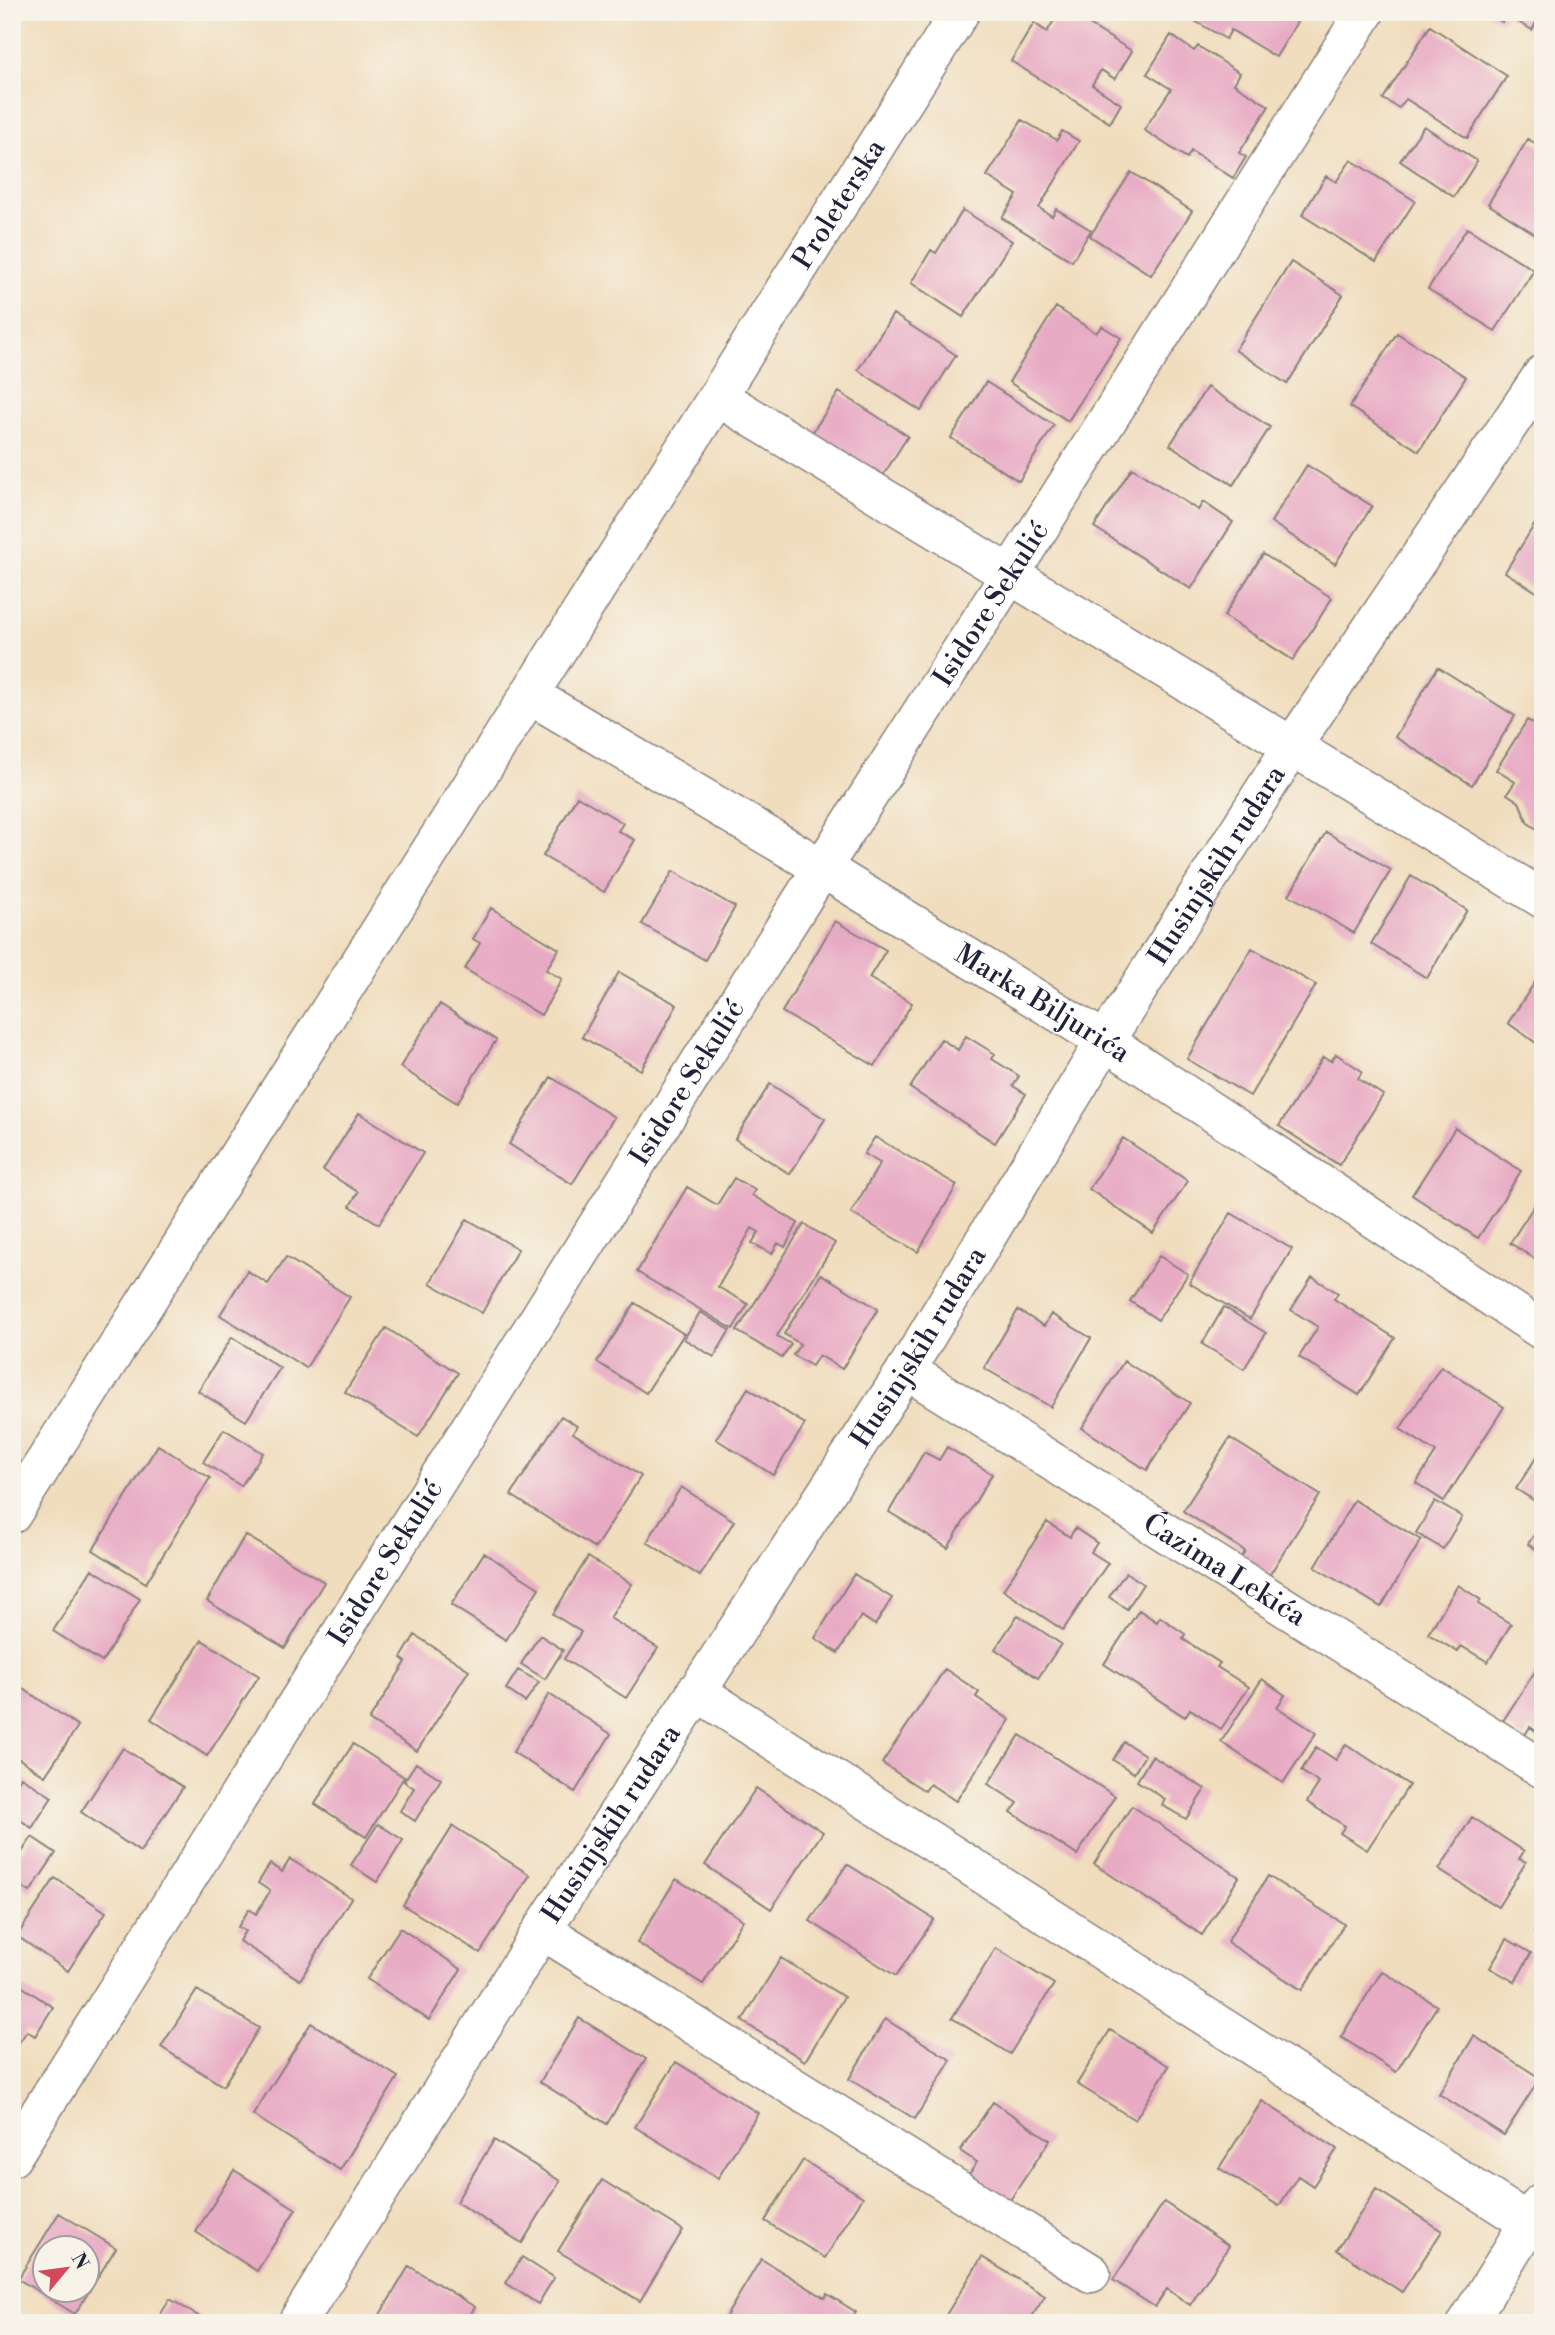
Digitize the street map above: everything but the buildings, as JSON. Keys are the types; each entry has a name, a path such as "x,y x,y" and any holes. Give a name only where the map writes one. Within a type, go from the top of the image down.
{"street":[{"name":"Proleterska","path":"12,1514 960,12"},
{"name":"Isidore Sekulić","path":"12,2157 822,868 1365,12"},
{"name":"Husinjskih rudara","path":"297,2323 542,1930 906,1370 1105,1041 1293,745 1539,388"},
{"path":"718,397 1543,899"},
{"name":"Marka Biljurića","path":"530,695 822,868 1105,1041 1543,1331"},
{"name":"Ćazima Lekića","path":"906,1370 1543,1769"},
{"path":"696,1691 1538,2218 1467,2323"},
{"path":"542,1930 1091,2273"}]}
